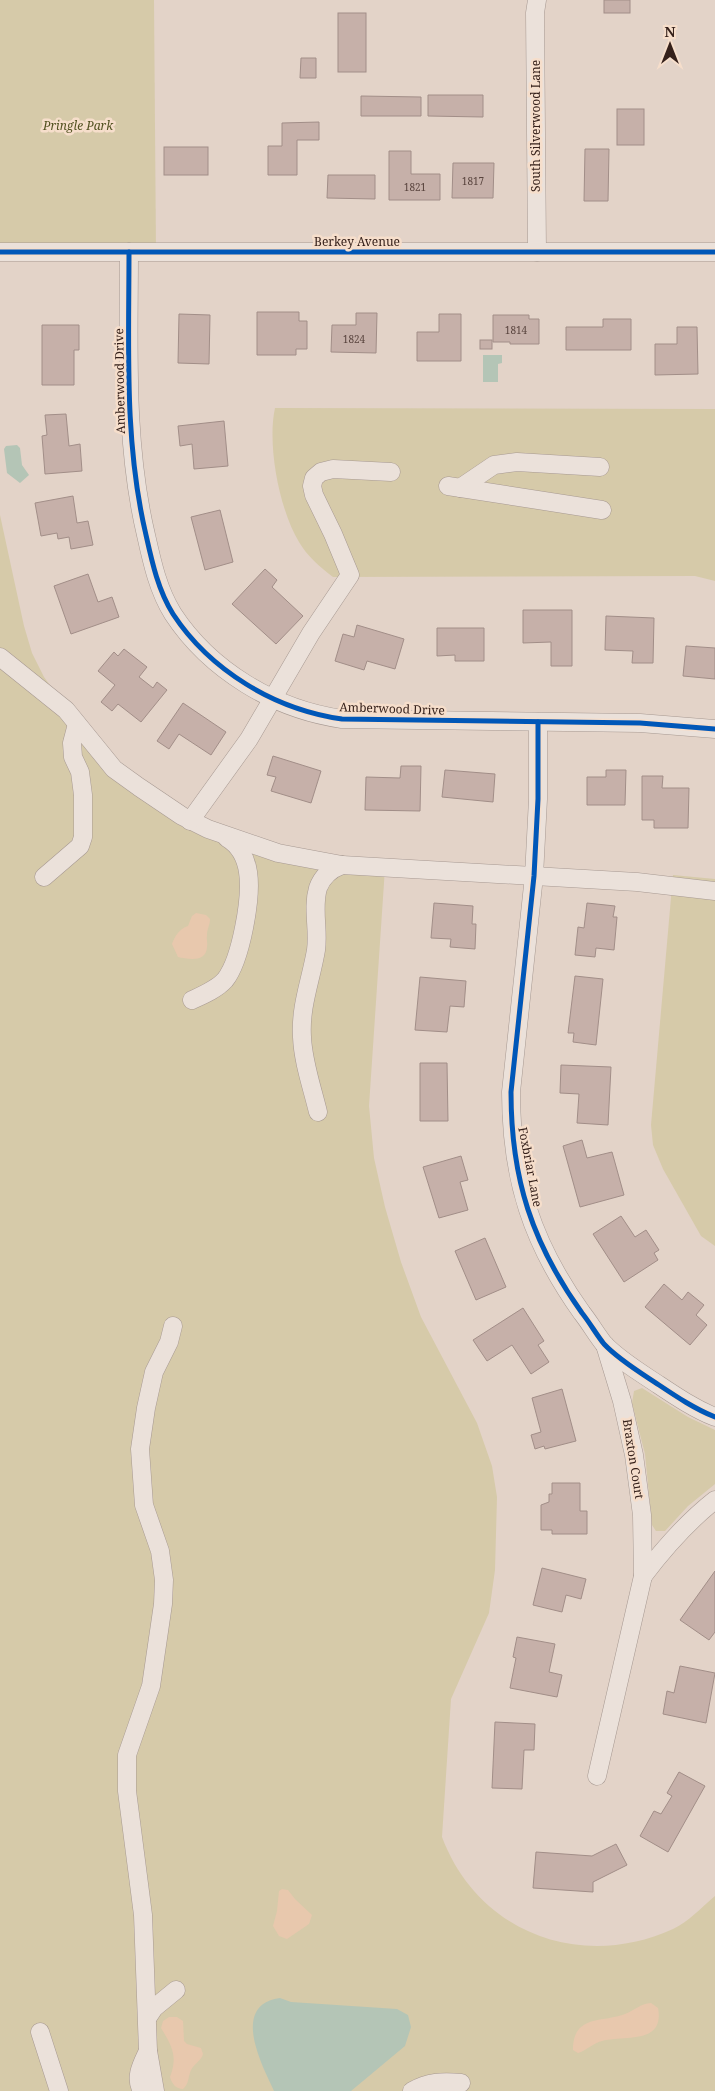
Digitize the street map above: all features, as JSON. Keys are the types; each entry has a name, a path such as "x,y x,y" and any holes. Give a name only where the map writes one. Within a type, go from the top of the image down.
{"street":[{"name":"South Silverwood Lane","path":"537,0 535,12 537,252"},
{"name":"Berkey Avenue","path":"0,252 715,252"},
{"name":"Amberwood Drive","path":"129,252 129,398 132,448 144,527 156,576 172,612 186,633 226,672 272,698 324,716 342,719 640,723 715,729"},
{"path":"600,467 517,462 494,465 454,487 602,510"},
{"path":"190,821 250,739 311,633 350,575 334,534 314,495 312,486 314,478 321,472 333,469 391,472"},
{"path":"0,657 41,688 66,710 114,768 190,821 220,834 278,853 342,865 637,882 715,891"},
{"name":"Foxbriar Lane","path":"538,722 538,799 534,876 511,1092 511,1124 523,1196 534,1230 548,1261 605,1345 634,1369 700,1411 715,1417"},
{"path":"44,877 80,846 83,837 83,795 80,772 74,757 72,743 77,724"},
{"path":"192,1000 209,992 224,981 233,966 249,895 248,872 241,853 235,843 220,834"},
{"path":"318,1112 304,1057 302,1012 316,950 318,888 324,877 333,869 342,865"},
{"path":"155,2091 148,2051 143,1915 127,1791 127,1755 151,1686 163,1604 164,1580 160,1551 144,1505 140,1448 154,1372 169,1342 173,1326"},
{"name":"Braxton Court","path":"597,1776 643,1576 642,1515 634,1455 622,1400 605,1345"},
{"name":"Braxton Court","path":"643,1576 666,1546 693,1517 715,1500"},
{"path":"148,2017 154,2008 176,1990"},
{"path":"40,2032 59,2091"},
{"path":"142,2091 139,2071 148,2051"},
{"path":"412,2091 425,2084 443,2081 461,2083"}],"green space":[{"name":"Pringle Park","path":"0,0 154,0 156,252 0,252"},
{"path":"275,408 715,409 715,581 695,576 333,577 314,561 302,547 286,512 276,476 274,458 273,423"},
{"path":"0,515 24,626 32,653 44,677 94,746 208,829 385,868 369,1106 374,1158 385,1207 401,1262 421,1317 477,1423 492,1466 497,1497 495,1570 489,1613 451,1699 442,1837 458,1870 480,1898 507,1919 536,1935 569,1944 603,1946 638,1941 679,1926 715,1896 715,2091 0,2091"},
{"path":"673,875 715,879 715,1246 701,1236 663,1169 653,1145 651,1125"},
{"path":"642,1388 688,1417 715,1430 715,1484 688,1506 665,1531 656,1531 652,1525 645,1454 632,1403 634,1391"}],"sand":[{"path":"196,913 206,915 210,919 206,952 203,956 196,959 178,957 172,944 173,941 180,931 188,926 192,916"},
{"path":"282,1889 288,1890 312,1915 309,1924 287,1939 279,1936 273,1926 279,1891"},
{"path":"651,2003 658,2008 659,2020 655,2028 649,2033 631,2038 602,2041 578,2053 573,2050 574,2038 583,2025 616,2017"},
{"path":"169,2017 177,2017 183,2021 184,2041 187,2044 201,2048 203,2054 191,2070 183,2089 175,2086 170,2077 174,2063 173,2051 161,2028 163,2021"}],"shaded area":[{"path":"483,355 502,355 502,363 498,364 498,382 483,382"},
{"path":"17,445 20,448 22,465 29,475 20,483 7,473 4,449 6,446"},
{"path":"280,1998 291,2002 397,2009 408,2015 411,2027 405,2046 351,2091 274,2091 257,2052 253,2024 256,2012 265,2003"}],"building":[{"path":"604,0 630,0 630,13 604,13"},
{"path":"338,13 366,13 366,72 338,72"},
{"path":"301,58 316,58 316,78 300,78"},
{"path":"428,95 483,95 483,117 428,116"},
{"path":"361,96 421,97 421,116 361,116"},
{"path":"617,109 644,109 644,145 617,145"},
{"path":"319,122 319,140 297,140 297,175 268,175 268,146 282,146 282,123"},
{"path":"164,147 208,147 208,175 164,175"},
{"path":"585,149 609,149 608,201 584,201"},
{"path":"389,151 411,151 411,174 440,174 440,200 389,200"},
{"path":"453,163 494,163 493,198 452,198"},
{"path":"328,175 375,175 375,199 327,198"},
{"path":"257,312 299,312 299,321 307,321 307,349 296,349 296,355 257,355"},
{"path":"356,313 377,313 376,353 331,352 332,325 356,325"},
{"path":"179,314 210,315 209,364 178,363"},
{"path":"439,314 461,314 461,361 417,361 417,332 439,332"},
{"path":"493,315 529,315 529,319 539,319 539,344 493,342"},
{"path":"603,319 631,319 631,350 566,350 566,327 603,327"},
{"path":"42,325 79,325 79,350 74,350 74,385 42,385"},
{"path":"677,327 697,327 698,374 655,375 655,344 677,344"},
{"path":"480,340 492,340 492,349 480,349"},
{"path":"66,414 69,446 80,444 82,471 45,474 42,436 47,435 45,415"},
{"path":"224,421 228,466 194,469 192,444 180,446 178,426"},
{"path":"73,496 77,523 88,521 93,545 71,549 69,537 58,539 57,533 41,536 35,503"},
{"path":"220,510 233,562 205,570 191,517"},
{"path":"265,569 277,580 272,587 303,616 276,644 232,604"},
{"path":"88,574 98,602 112,597 119,617 71,634 54,586"},
{"path":"523,610 572,610 572,666 551,666 551,642 523,643"},
{"path":"606,616 654,618 653,663 632,663 633,651 605,650"},
{"path":"357,625 404,639 395,669 367,661 364,670 335,661 343,634 354,637"},
{"path":"437,628 484,628 484,661 455,661 455,655 437,656"},
{"path":"686,646 715,648 715,679 683,676"},
{"path":"124,649 147,667 139,677 153,688 157,682 167,690 141,722 118,704 112,711 101,702 115,685 98,671 114,652 118,656"},
{"path":"183,703 226,732 211,755 179,734 169,749 157,741"},
{"path":"273,756 321,771 311,803 271,791 276,777 267,775"},
{"path":"401,766 421,766 420,811 365,810 366,777 400,778"},
{"path":"445,770 495,774 493,802 442,797"},
{"path":"606,770 626,770 625,805 587,805 587,777 606,777"},
{"path":"642,776 663,776 662,788 689,788 688,828 654,828 654,820 642,820"},
{"path":"434,903 473,906 472,924 476,924 475,949 450,947 451,939 431,938"},
{"path":"587,903 615,906 613,917 617,917 614,950 596,948 595,957 575,955 578,927 584,928"},
{"path":"575,976 603,979 596,1045 573,1042 574,1033 568,1033"},
{"path":"420,977 466,981 464,1007 450,1006 447,1032 415,1030"},
{"path":"420,1063 447,1063 448,1121 420,1121"},
{"path":"561,1065 611,1067 608,1125 577,1123 579,1094 560,1093"},
{"path":"582,1140 587,1158 612,1152 624,1195 580,1207 563,1146"},
{"path":"461,1156 468,1180 460,1182 468,1210 439,1218 423,1167"},
{"path":"621,1216 635,1237 646,1230 659,1250 654,1253 658,1260 624,1282 593,1234"},
{"path":"485,1238 506,1287 476,1300 455,1251"},
{"path":"664,1284 682,1300 688,1292 704,1305 696,1315 707,1325 690,1345 645,1307"},
{"path":"523,1308 544,1341 538,1345 549,1362 531,1374 512,1345 487,1361 473,1340"},
{"path":"562,1389 576,1441 545,1449 544,1446 535,1449 531,1435 541,1432 532,1398"},
{"path":"552,1483 580,1483 580,1511 587,1511 587,1534 552,1534 552,1530 541,1530 541,1505 549,1502 549,1494 552,1494"},
{"path":"542,1568 586,1579 581,1599 566,1595 562,1612 533,1605"},
{"path":"715,1571 715,1632 709,1640 680,1620"},
{"path":"517,1637 555,1644 549,1672 562,1675 557,1697 510,1688 516,1658 513,1657"},
{"path":"680,1666 715,1673 706,1723 663,1714 667,1691 674,1693"},
{"path":"495,1722 535,1724 534,1750 524,1750 522,1789 492,1788"},
{"path":"679,1772 705,1786 668,1852 640,1836 654,1811 661,1814 672,1796 667,1793"},
{"path":"616,1844 627,1865 593,1882 593,1892 533,1888 536,1852 592,1856"}],"cycle path":[{"path":"0,252 715,252"},
{"path":"129,252 129,394 131,430 134,465 146,535 156,576 168,605 188,635 215,662 246,684 280,702 317,714 342,719 640,723 715,729"},
{"path":"538,722 538,799 534,876 511,1092 512,1124 520,1182 528,1209 550,1261 565,1287 604,1344 623,1361 693,1407 715,1417"}]}
